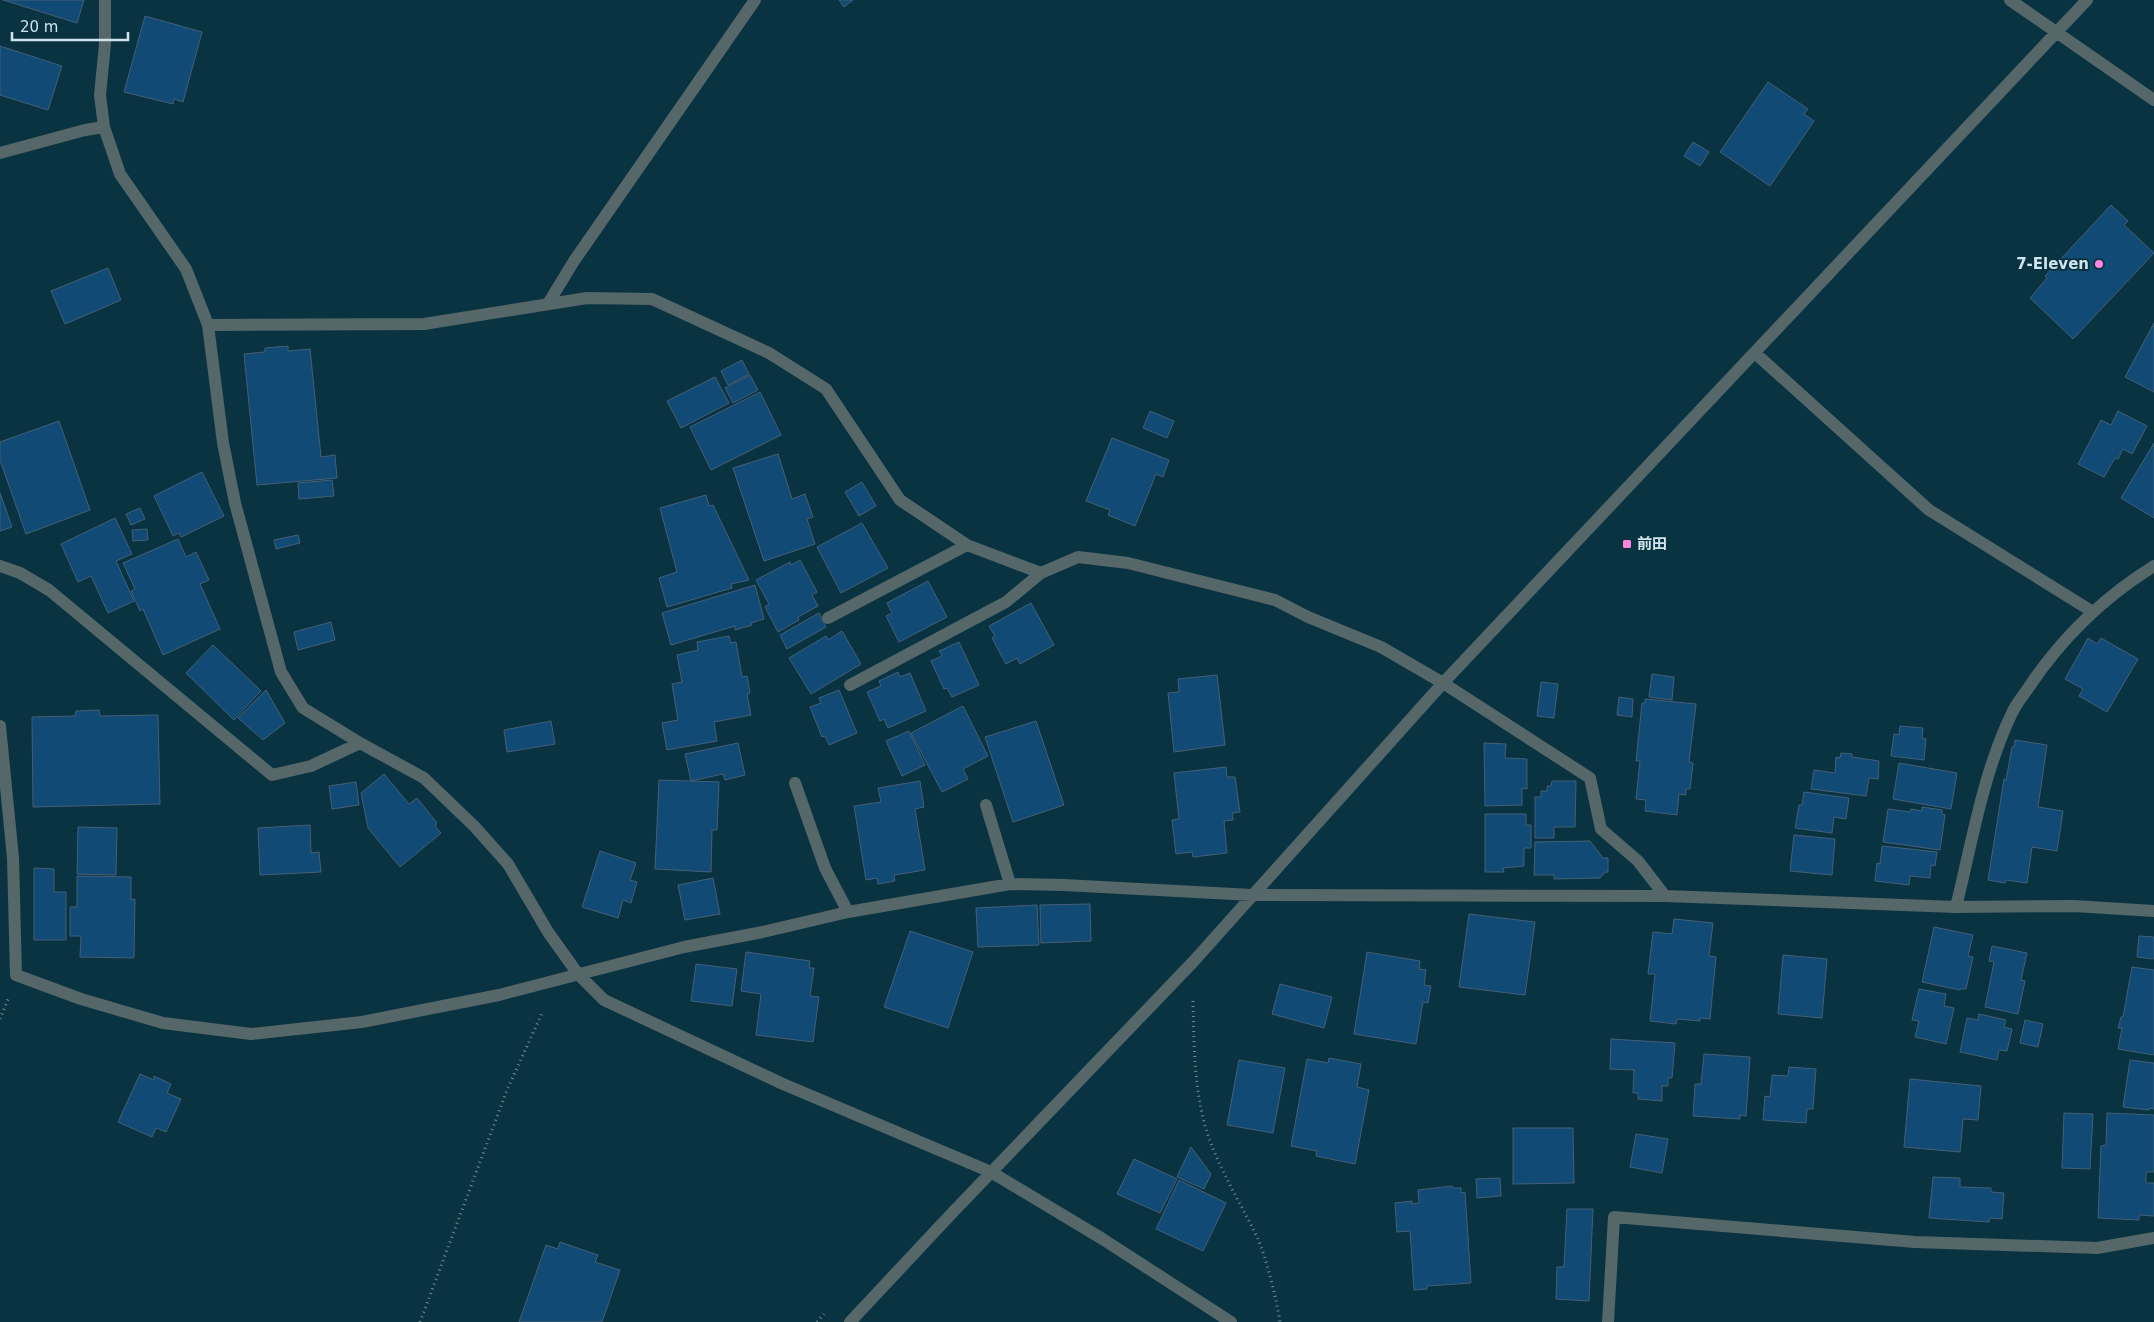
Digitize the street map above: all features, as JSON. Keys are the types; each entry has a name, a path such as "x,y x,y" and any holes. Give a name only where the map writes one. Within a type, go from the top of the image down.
{"street":[{"path":"105,0 105,44 100,95 104,127 120,174 186,269 208,325 223,443 235,502 281,672 303,708 360,744 424,778 475,827 508,864 548,932 578,974 604,1000 783,1084 991,1172 1101,1238 1230,1322"},
{"path":"550,302 574,261 755,0"},
{"path":"2010,0 2154,100"},
{"path":"850,1322 1193,962 1443,683 2087,0"},
{"path":"0,153 85,130 104,127"},
{"path":"208,325 424,324 524,309 550,302 587,298 652,299 769,353 826,389 900,500 967,545 1041,573"},
{"path":"1756,353 1929,510 2093,612"},
{"path":"828,618 967,545"},
{"path":"850,685 1006,602 1041,573 1078,557 1128,563 1275,600 1308,617 1382,647 1443,683 1590,778 1601,829 1638,861 1665,896"},
{"path":"0,566 20,573 49,590 272,775 311,766 360,744"},
{"path":"1956,907 1991,765 2013,711 2048,658 2093,612 2138,576 2154,566"},
{"path":"0,726 13,858 16,974 81,999 164,1023 252,1034 362,1022 499,995 684,947 762,932 848,912 1010,884 1252,895 1665,896 1956,907 2074,906 2154,912"},
{"path":"795,783 825,868 848,912"},
{"path":"986,805 1010,884"},
{"path":"1608,1322 1614,1217 1924,1243 2097,1248 2154,1238"}],"path":[{"path":"1193,962 1195,1074 1205,1127 1225,1178 1258,1239 1278,1308 1280,1322"},
{"path":"420,1322 507,1090 548,1000 561,979"}],"building":[{"path":"3,0 84,0 77,23"},
{"path":"839,0 853,0 844,7"},
{"path":"145,16 202,32 183,102 174,99 173,104 124,92"},
{"path":"0,46 62,66 48,110 0,95"},
{"path":"1768,82 1808,109 1804,114 1814,121 1770,186 1720,152"},
{"path":"1693,142 1709,152 1700,166 1684,156"},
{"name":"7-Eleven","path":"2111,205 2128,221 2124,225 2154,253 2073,339 2030,298 2047,278 2045,276"},
{"path":"108,268 121,300 65,324 51,291"},
{"path":"2154,323 2154,392 2125,377"},
{"path":"288,346 288,351 310,349 321,457 335,455 337,478 257,485 244,354 265,352 265,348"},
{"path":"742,360 749,374 728,385 721,371"},
{"path":"750,375 758,390 733,403 725,388"},
{"path":"715,377 729,403 681,428 667,401"},
{"path":"760,392 781,435 711,470 690,427"},
{"path":"1150,411 1174,421 1167,438 1143,428"},
{"path":"2118,411 2147,426 2132,454 2123,449 2118,459 2115,458 2104,477 2078,464 2101,420 2111,425"},
{"path":"59,421 90,510 26,534 0,460 0,442"},
{"path":"1112,438 1169,460 1163,477 1156,474 1135,526 1108,515 1110,510 1086,501"},
{"path":"2154,443 2154,518 2121,498"},
{"path":"778,454 792,499 805,494 813,517 807,519 815,544 764,561 733,468"},
{"path":"202,472 224,516 181,537 179,533 173,536 154,496"},
{"path":"332,480 334,496 299,499 298,483"},
{"path":"862,482 876,506 859,516 845,492"},
{"path":"0,493 12,527 0,531"},
{"path":"706,495 709,506 713,505 749,580 731,584 732,588 667,607 659,578 677,572 660,508"},
{"path":"140,508 145,519 131,525 126,514"},
{"path":"115,518 132,554 116,561 134,601 108,613 91,576 78,582 61,544"},
{"path":"862,523 888,568 841,593 817,547"},
{"path":"147,529 148,540 133,541 132,530"},
{"path":"298,535 300,543 276,549 274,540"},
{"path":"178,539 186,557 196,552 209,580 200,584 220,629 163,655 143,609 140,611 131,591 135,589 123,563"},
{"path":"800,560 817,592 812,595 818,606 798,617 799,620 778,632 765,607 769,604 756,580 790,562 791,565"},
{"path":"928,581 947,617 899,642 886,616 892,613 887,603"},
{"path":"755,585 764,619 735,630 735,626 671,645 662,613"},
{"path":"1031,603 1054,645 1020,664 1017,658 1006,664 992,638 995,636 989,626"},
{"path":"819,613 826,627 787,649 780,635"},
{"path":"331,622 335,640 298,650 294,632"},
{"path":"842,631 861,664 811,694 789,658 826,636 828,640"},
{"path":"729,636 731,643 736,642 742,677 747,676 750,693 747,694 751,715 714,722 717,741 667,750 662,723 678,720 672,684 682,682 677,655 698,650 697,642"},
{"path":"2088,638 2097,644 2101,638 2138,659 2107,712 2079,696 2083,689 2065,679"},
{"path":"959,642 979,685 952,697 947,688 944,689 931,661 942,656 939,651"},
{"path":"213,645 261,691 234,720 186,673"},
{"path":"898,672 900,677 910,673 926,711 888,728 884,719 880,721 867,692 881,686 879,681"},
{"path":"1652,674 1674,677 1672,700 1649,697"},
{"path":"1217,675 1225,745 1174,752 1168,693 1179,692 1178,679"},
{"path":"1541,682 1558,684 1554,718 1537,716"},
{"path":"266,690 285,723 263,740 238,718"},
{"path":"839,690 857,733 829,745 825,736 822,737 810,707 821,703 819,698"},
{"path":"1619,697 1633,699 1632,717 1617,715"},
{"path":"1645,699 1696,704 1689,762 1693,763 1690,789 1686,789 1686,795 1679,794 1677,815 1645,811 1646,800 1636,799 1640,761 1636,761 1642,703 1645,703"},
{"path":"963,706 988,756 963,769 968,779 942,792 911,733"},
{"path":"99,710 100,716 158,715 160,804 33,807 32,717 75,716 76,711"},
{"path":"551,721 555,744 507,752 504,730"},
{"path":"1036,721 1064,805 1013,822 985,737"},
{"path":"1900,726 1923,728 1922,738 1926,739 1924,760 1891,756 1894,734 1899,735"},
{"path":"909,731 925,765 902,776 886,741"},
{"path":"2015,740 2047,745 2038,807 2063,811 2057,851 2032,847 2027,883 2006,880 2005,883 1988,880 2004,779 2006,780"},
{"path":"738,743 745,775 725,780 723,774 691,781 685,754"},
{"path":"1484,743 1506,744 1505,758 1527,759 1527,789 1522,788 1522,805 1485,806"},
{"path":"1841,753 1852,754 1852,757 1879,761 1878,779 1869,778 1866,796 1811,789 1814,770 1835,773 1836,757 1840,758"},
{"path":"1899,763 1957,773 1951,809 1893,799"},
{"path":"1226,767 1227,777 1235,777 1240,812 1232,813 1233,820 1224,821 1227,853 1193,857 1192,852 1176,854 1172,820 1179,819 1174,773"},
{"path":"384,774 409,804 417,798 437,823 435,826 441,833 400,867 368,828 361,793"},
{"path":"659,780 719,782 717,830 712,830 711,872 655,869"},
{"path":"920,781 924,807 915,809 925,870 894,875 895,881 878,884 877,878 866,880 854,806 881,802 878,788"},
{"path":"1552,781 1576,781 1575,827 1554,827 1554,838 1535,838 1535,797 1541,797 1541,791 1547,791 1547,786 1551,786"},
{"path":"356,782 359,805 332,809 329,786"},
{"path":"1804,792 1849,798 1846,819 1834,817 1832,833 1795,828 1799,805 1802,805"},
{"path":"1922,807 1942,810 1942,814 1945,815 1940,850 1883,842 1888,809 1910,812 1911,809 1922,811"},
{"path":"1485,814 1526,814 1526,825 1531,825 1531,848 1524,848 1524,866 1503,868 1504,872 1485,872"},
{"path":"310,825 311,853 319,852 321,872 260,875 258,828"},
{"path":"78,827 117,828 116,875 77,874"},
{"path":"1794,835 1835,839 1832,875 1790,871"},
{"path":"1590,841 1603,858 1608,858 1608,872 1605,872 1600,878 1554,879 1554,875 1534,875 1535,842"},
{"path":"1882,846 1937,852 1935,866 1931,865 1930,878 1910,876 1909,885 1875,881 1877,863 1880,864"},
{"path":"600,851 636,863 630,880 637,882 631,903 623,900 618,918 582,907"},
{"path":"34,868 54,869 54,892 66,892 66,940 34,940"},
{"path":"77,876 131,877 131,900 135,899 134,958 80,957 81,936 70,936 70,907 77,907"},
{"path":"713,878 720,914 685,920 678,885"},
{"path":"1090,904 1091,941 1041,943 1040,905"},
{"path":"1037,905 1039,945 978,947 976,908"},
{"path":"1469,914 1535,922 1525,995 1459,987"},
{"path":"1674,919 1713,923 1709,956 1716,957 1710,1019 1700,1018 1700,1021 1677,1019 1676,1024 1650,1021 1655,974 1648,974 1653,932 1672,934"},
{"path":"1934,927 1973,935 1968,956 1973,957 1966,989 1960,990 1922,982"},
{"path":"910,931 973,952 948,1028 884,1007"},
{"path":"2139,936 2154,937 2154,959 2137,957"},
{"path":"1992,946 2027,953 2021,980 2025,981 2018,1014 1985,1007 1994,962 1989,961"},
{"path":"746,952 810,961 809,968 814,968 810,996 819,997 813,1042 756,1035 761,994 741,991"},
{"path":"1367,952 1420,961 1419,969 1426,970 1424,985 1431,986 1428,1003 1423,1002 1416,1044 1354,1034"},
{"path":"1783,955 1827,959 1822,1018 1778,1014"},
{"path":"696,964 737,969 732,1006 691,1001"},
{"path":"2132,967 2154,970 2154,1055 2118,1049 2122,1028 2118,1028 2121,1017 2123,1017"},
{"path":"1280,984 1332,997 1324,1028 1272,1014"},
{"path":"1919,989 1946,994 1944,1006 1954,1008 1946,1044 1915,1037 1919,1021 1912,1020"},
{"path":"1979,1014 2006,1020 2004,1027 2012,1029 2007,1051 1999,1050 1997,1060 1960,1052 1967,1018 1978,1020"},
{"path":"2025,1020 2043,1024 2038,1047 2020,1043"},
{"path":"1611,1039 1675,1043 1672,1078 1668,1078 1668,1086 1662,1086 1662,1101 1638,1099 1638,1093 1633,1093 1634,1070 1610,1069"},
{"path":"1704,1054 1750,1057 1746,1116 1740,1115 1740,1119 1693,1116 1695,1084 1701,1084"},
{"path":"1329,1058 1361,1064 1357,1087 1369,1090 1355,1164 1316,1156 1317,1151 1291,1146 1307,1059 1328,1063"},
{"path":"1239,1060 1285,1068 1273,1133 1227,1125"},
{"path":"2130,1060 2154,1063 2154,1109 2123,1107"},
{"path":"1789,1067 1816,1069 1813,1109 1807,1109 1806,1123 1763,1120 1765,1096 1770,1097 1772,1075 1788,1076"},
{"path":"140,1074 154,1080 154,1076 171,1084 167,1093 181,1099 166,1132 156,1128 152,1137 118,1122"},
{"path":"1910,1079 1981,1086 1978,1120 1963,1119 1960,1152 1904,1147"},
{"path":"2064,1113 2093,1114 2090,1169 2062,1168"},
{"path":"2107,1113 2154,1115 2154,1172 2146,1172 2146,1183 2154,1183 2154,1216 2139,1215 2139,1220 2098,1218 2101,1146 2106,1145"},
{"path":"1513,1128 1573,1128 1574,1183 1513,1184"},
{"path":"1636,1134 1668,1139 1662,1173 1630,1167"},
{"path":"1191,1147 1211,1174 1204,1189 1177,1177"},
{"path":"1134,1159 1177,1179 1160,1213 1117,1194"},
{"path":"1933,1177 1960,1178 1960,1187 1991,1188 1991,1192 2004,1193 2002,1219 1990,1218 1989,1222 1929,1218"},
{"path":"1500,1178 1501,1196 1477,1198 1476,1179"},
{"path":"1179,1180 1226,1203 1203,1251 1156,1229"},
{"path":"1452,1186 1453,1188 1461,1188 1461,1193 1465,1192 1471,1283 1427,1286 1427,1289 1414,1290 1410,1231 1397,1232 1395,1203 1412,1201 1412,1204 1419,1203 1418,1190"},
{"path":"1567,1209 1593,1209 1589,1301 1556,1299 1557,1267 1564,1267"},
{"path":"560,1242 598,1255 595,1262 620,1270 602,1322 519,1322 546,1245 558,1249"}],"place":[{"name":"7-Eleven","path":"2099,264"},
{"name":"前田","path":"1627,544"}]}
